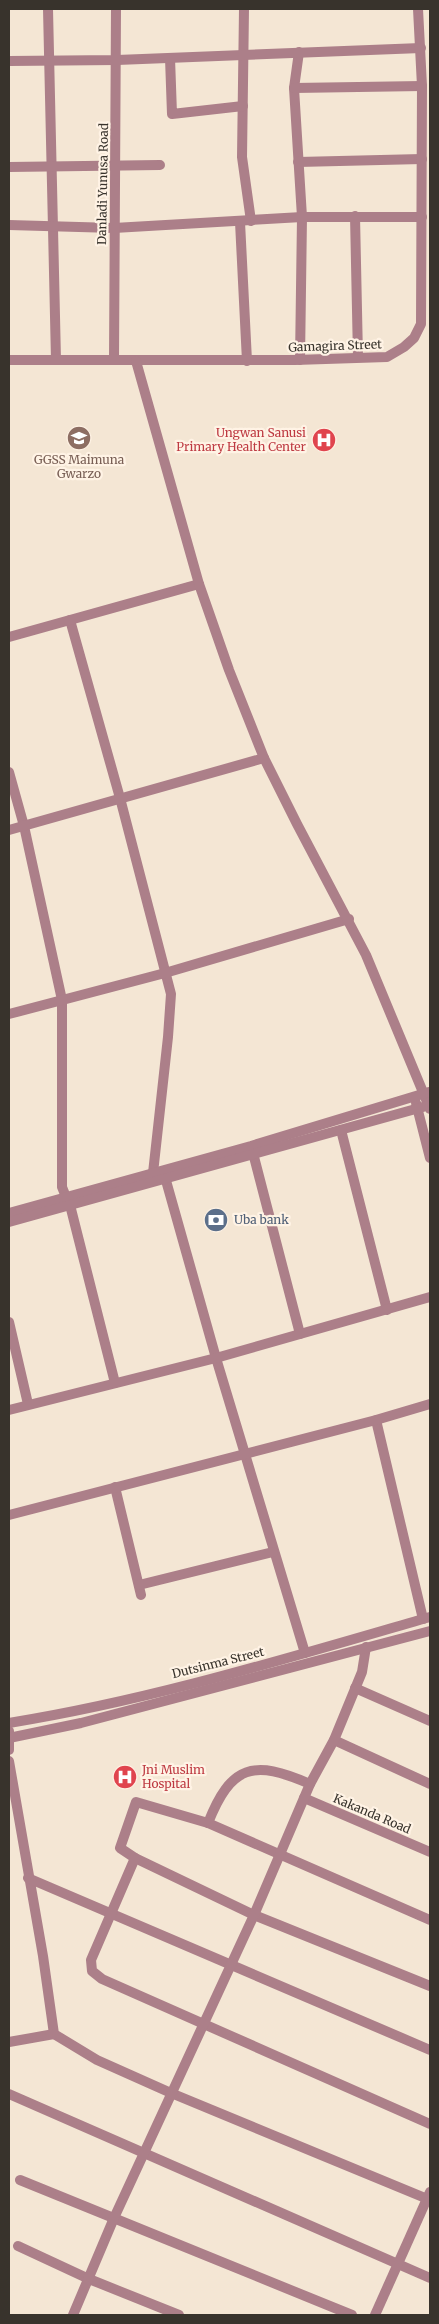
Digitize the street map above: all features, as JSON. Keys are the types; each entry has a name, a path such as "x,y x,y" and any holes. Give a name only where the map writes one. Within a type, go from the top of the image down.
{"street":[{"path":"48,9 56,360"},
{"name":"Danladi Yunusa Road","path":"114,360 116,9"},
{"path":"244,9 245,54 242,156 246,221 246,361"},
{"name":"Gamagira Street","path":"9,360 300,360 388,357 404,347 414,338 421,324 422,86 418,9"},
{"path":"9,61 117,60 421,48"},
{"path":"299,52 294,88 302,217 300,360"},
{"path":"170,58 172,114 242,106"},
{"path":"294,88 422,86"},
{"path":"298,162 422,159"},
{"path":"9,166 160,165"},
{"path":"355,216 358,357"},
{"path":"9,226 114,228 302,217 422,217"},
{"path":"9,1213 166,1177 416,1108 430,1107 414,1075 376,979 349,919 297,824 264,758 229,670 199,584 136,361"},
{"path":"9,637 199,584"},
{"path":"70,620 120,798 170,994 168,1038 153,1173"},
{"path":"9,830 264,758"},
{"path":"9,772 24,826 62,1000 62,1187 68,1201 115,1383"},
{"path":"9,1014 165,973 349,919"},
{"path":"9,1222 153,1173 423,1094"},
{"path":"423,1094 416,1108 430,1158"},
{"path":"341,1130 387,1310"},
{"path":"253,1153 300,1334"},
{"path":"166,1177 244,1454 305,1653"},
{"path":"9,1410 216,1358 430,1297"},
{"path":"9,1322 28,1404"},
{"path":"9,1515 376,1420 430,1404"},
{"path":"376,1420 427,1618"},
{"path":"115,1487 140,1590 273,1552"},
{"name":"Dutsinma Street","path":"9,1723 65,1714 305,1653 427,1618"},
{"name":"Dutsinma Street","path":"9,1736 81,1723 430,1631"},
{"path":"73,2315 114,2218 254,1915 310,1784 334,1740 362,1672 366,1647"},
{"path":"354,1688 430,1722"},
{"path":"9,1736 9,1750"},
{"path":"334,1740 430,1784"},
{"path":"9,1761 43,1956 54,2034"},
{"path":"208,1823 225,1788 239,1774 263,1770 289,1775 310,1784"},
{"name":"Kakanda Road","path":"304,1798 430,1852"},
{"path":"430,1920 208,1823 136,1802 120,1848 135,1858 254,1915 430,1986"},
{"path":"135,1858 91,1960 92,1971 102,1979 430,2124"},
{"path":"28,1878 430,2050"},
{"path":"9,2042 54,2034 97,2060 171,2093 429,2197 397,2263 375,2315"},
{"path":"9,2094 430,2278"},
{"path":"20,2180 352,2315"},
{"path":"18,2246 89,2279 179,2315"}],"place":[{"name":"GGSS Maimuna Gwarzo","path":"79,438"},
{"name":"Ungwan Sanusi Primary Health Center","path":"324,440"},
{"name":"Uba bank","path":"216,1220"},
{"name":"Jni Muslim Hospital","path":"125,1777"}]}
